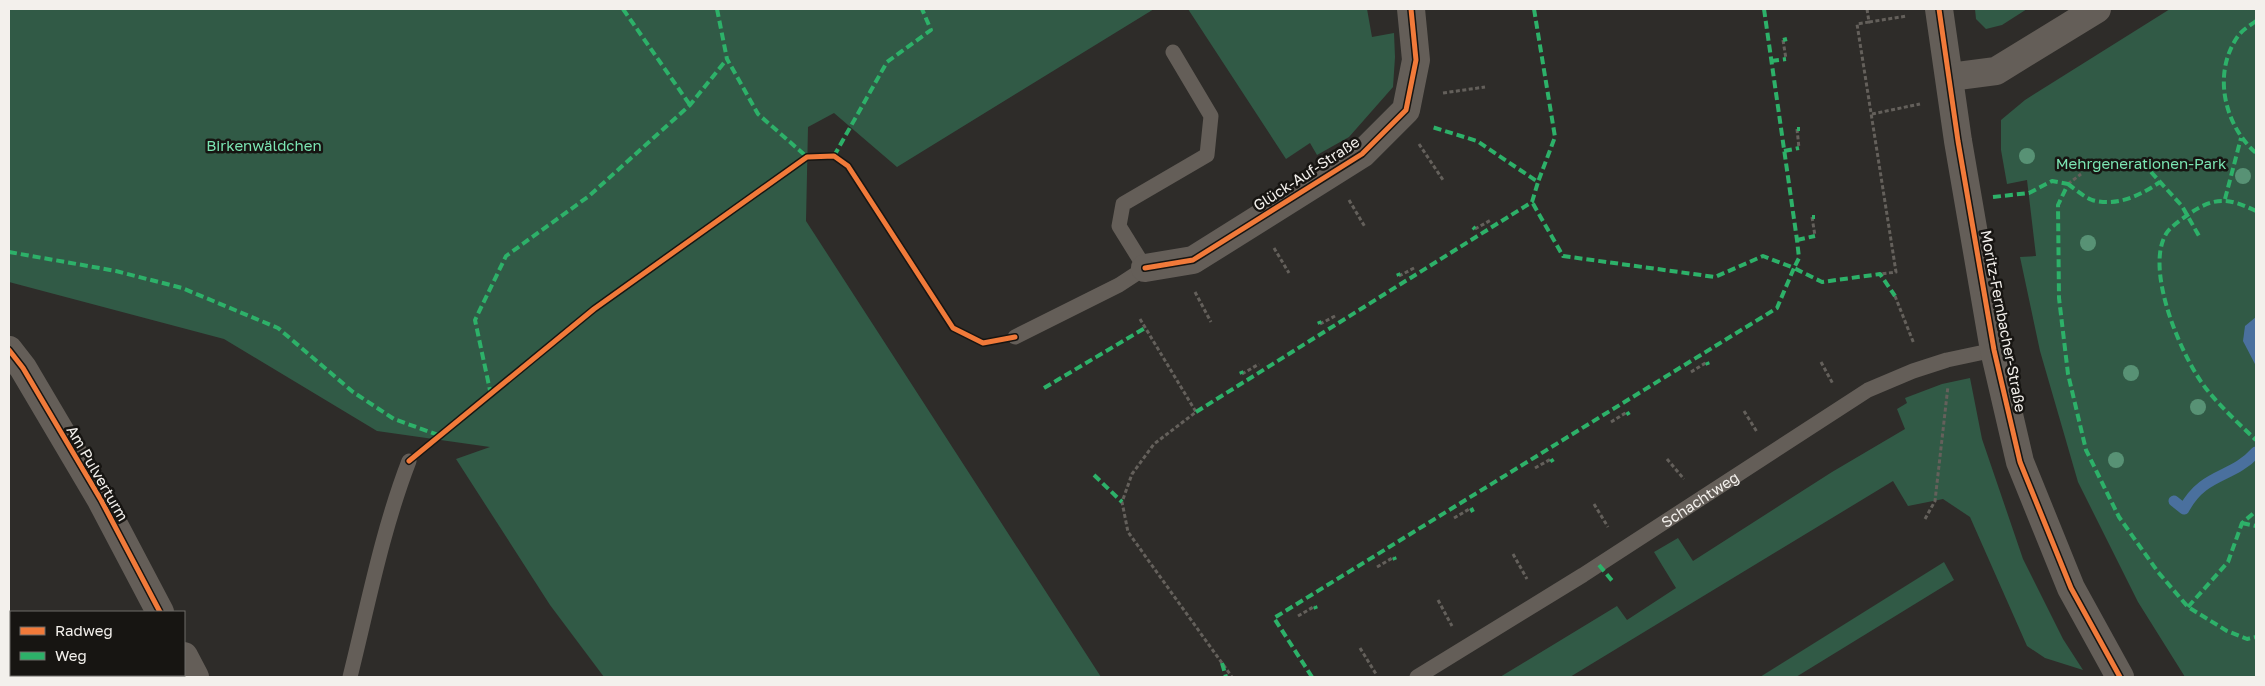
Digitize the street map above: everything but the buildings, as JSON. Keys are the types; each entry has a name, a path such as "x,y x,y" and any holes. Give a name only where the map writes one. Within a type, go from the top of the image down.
{"street":[{"name":"Glück-Auf-Straße","path":"1145,268 1194,260 1362,154 1406,110 1416,60 1411,9"},
{"name":"Moritz-Fernbacher-Straße","path":"1939,9 1958,141 1994,350 2020,462 2071,588 2120,677"},
{"path":"1950,77 1996,71 2096,9"},
{"name":"Am Pulverturm","path":"9,350 23,368 101,500 159,611"},
{"path":"185,658 195,677"}],"lane":[{"path":"1015,337 1119,285 1145,268 1119,226 1123,204 1207,155 1212,116 1173,52"},
{"name":"Schachtweg","path":"1417,677 1583,575 1868,390 1913,371 1947,360 1994,350"},
{"path":"350,677 380,556 398,491 409,461"}],"path":[{"path":"1867,9 1869,22"},
{"path":"1880,274 1896,272 1857,24 1913,15"},
{"path":"1783,40 1786,59"},
{"path":"1442,93 1485,87"},
{"path":"1872,114 1928,103"},
{"path":"1797,129 1799,148"},
{"path":"1419,144 1443,180"},
{"path":"2068,184 2081,174"},
{"path":"1355,210 1365,227"},
{"path":"1812,217 1815,236"},
{"path":"1475,229 1491,220"},
{"path":"1281,259 1289,274"},
{"path":"1399,276 1416,266"},
{"path":"1192,288 1211,322"},
{"path":"1895,296 1914,345"},
{"path":"1320,324 1336,315"},
{"path":"1140,319 1196,412 1154,444 1132,474 1122,502 1128,532 1232,677"},
{"path":"1925,520 1936,501 1948,383 1947,360"},
{"path":"1691,372 1707,362"},
{"path":"1821,362 1836,388"},
{"path":"1242,374 1259,364"},
{"path":"1744,411 1758,435"},
{"path":"1611,422 1627,412"},
{"path":"1535,468 1551,459"},
{"path":"1667,459 1684,480"},
{"path":"1594,504 1608,529"},
{"path":"1454,518 1471,508"},
{"path":"1513,554 1527,579"},
{"path":"1377,567 1394,556"},
{"path":"1438,600 1452,627"},
{"path":"1298,616 1315,606"},
{"path":"1360,648 1376,674"}],"green space":[{"name":"Birkenwäldchen","path":"9,9 1154,9 897,167 834,113 808,127 806,221 1101,677 604,677 550,605 456,459 490,447 377,431 224,339 9,282"},
{"path":"1188,9 1367,9 1372,37 1394,33 1393,87 1349,137 1317,155 1310,143 1286,159"},
{"path":"1975,9 2027,9 2002,25 1986,29 1976,19"},
{"name":"Mehrgenerationen-Park","path":"2170,9 2256,9 2256,677 2185,677 2138,602 2078,482 2040,351 2020,257 2036,256 2027,180 2007,184 2001,150 2001,120 2025,100"},
{"path":"1970,378 1982,439 2023,559 2063,639 2083,670 2045,658 2027,646 1970,517 1943,499 1908,506 1893,481 1570,677 1500,677 1617,606 1627,620 1676,588 1654,552 1678,538 1693,561 1832,472 1905,429 1897,409 1907,403 1905,398 1942,384"},
{"path":"1944,562 1954,580 1796,677 1760,677"}],"water":[{"path":"2256,317 2256,366 2243,341 2245,326"}],"waterway":[{"path":"2174,501 2184,509 2200,488 2247,461 2256,452"}],"marked path":[{"path":"623,9 690,105"},
{"path":"717,9 727,59 758,114 807,157"},
{"path":"834,156 887,62 931,30 922,9"},
{"path":"1534,9 1555,137 1538,182"},
{"path":"1764,9 1797,240 1799,258 1794,268 1822,282 1880,274 1895,296"},
{"path":"2256,21 2238,36 2230,51 2225,66 2224,82 2225,98 2229,113 2236,128 2256,153"},
{"path":"1783,40 1787,39"},
{"path":"491,395 475,320 506,256 589,196 690,105 727,59"},
{"path":"1771,61 1786,59"},
{"path":"1196,412 1532,202 1538,182 1477,141 1432,127"},
{"path":"2225,199 2241,138"},
{"path":"1784,151 1799,148"},
{"path":"2151,172 2182,206 2199,236"},
{"path":"1993,197 2029,193 2052,181 2068,184 2058,205 2059,298 2068,374 2086,450 2119,517 2158,572 2188,607 2227,631 2247,639 2256,637"},
{"path":"2068,184 2092,200 2110,202 2137,195 2160,182"},
{"path":"2256,211 2230,201 2207,204 2176,223 2166,234 2160,250 2163,292 2169,315 2188,359 2208,391 2256,440"},
{"path":"1312,677 1274,618 1777,308 1794,268 1763,256 1715,277 1563,256 1532,202"},
{"path":"1797,240 1815,236"},
{"path":"9,252 116,271 182,288 278,328 353,392 394,419 441,436"},
{"path":"1044,388 1145,328"},
{"path":"1094,475 1122,502"},
{"path":"1471,508 1473,512"},
{"path":"2188,607 2228,562 2242,523 2256,511"},
{"path":"2242,523 2256,526"},
{"path":"1599,565 1614,583"},
{"path":"1222,663 1226,677"}],"cycle path":[{"path":"1145,268 1193,260 1362,154 1406,110 1416,60 1411,9"},
{"path":"1939,9 1958,141 1994,350 2020,462 2071,588 2120,677"},
{"path":"409,461 594,309 807,157 834,156 848,166 953,328 983,343 1015,337"},
{"path":"9,350 23,368 101,500 159,611"}]}
